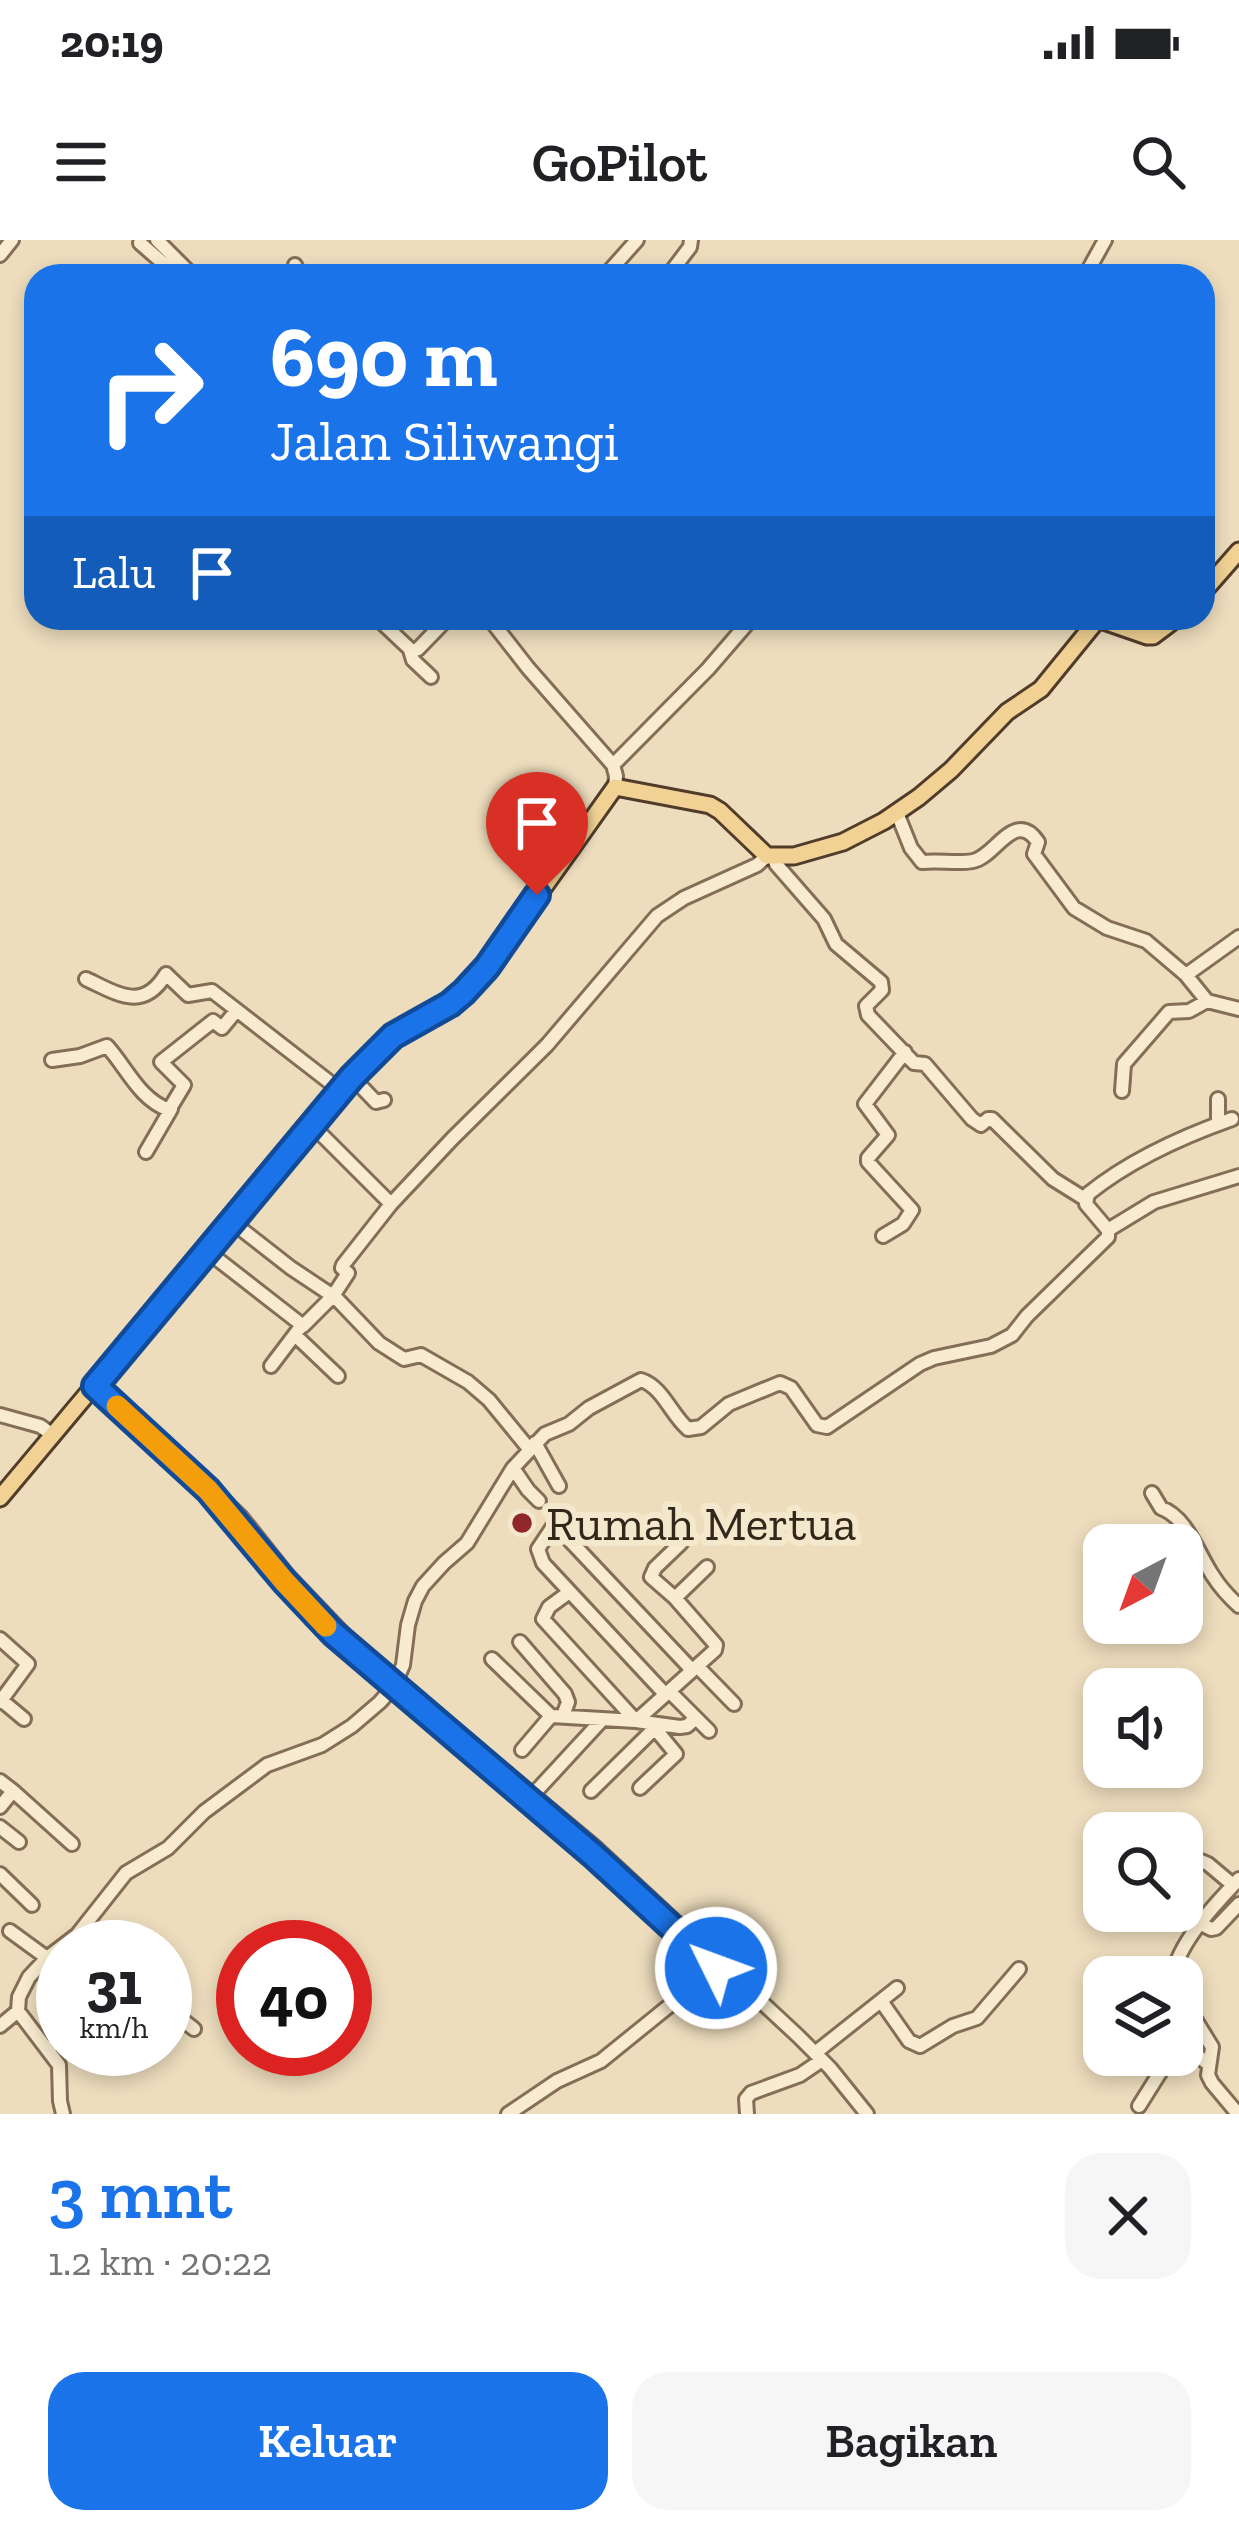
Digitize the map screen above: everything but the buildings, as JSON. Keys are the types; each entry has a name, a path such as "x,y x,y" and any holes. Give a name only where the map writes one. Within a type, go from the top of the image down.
{"main road":[{"path":"1215,578 1239,551"},
{"path":"0,1498 352,1077 393,1036 457,1000 480,975 615,787 710,805 770,857 832,846 866,831 936,784 1007,712 1041,689 1087,630"},
{"path":"1131,630 1147,636 1160,630"}],"street":[{"path":"0,255 12,240"},
{"path":"157,240 180,264"},
{"path":"616,264 638,240"},
{"path":"140,243 164,264"},
{"path":"389,630 431,677"},
{"path":"410,650 418,649 436,630"},
{"path":"498,630 613,765 615,787"},
{"path":"613,765 742,630"},
{"path":"897,812 922,862 975,861 1012,832 1034,834 1038,842 1034,854 1074,908 1107,928 1146,940 1207,1001"},
{"path":"89,1920 126,1873 168,1848 211,1806 276,1759 309,1750 365,1716 395,1684 403,1666 415,1600 433,1574 467,1544 513,1468 553,1430 640,1380 654,1387 688,1430 701,1427 728,1405 780,1383 791,1388 818,1425 827,1427 920,1364 991,1346 1012,1335 1108,1237 1108,1230 1085,1199 1053,1179 992,1119 979,1125 925,1064 915,1064 866,1012 884,988 881,982 836,944 829,927 770,857 657,916 547,1045 391,1204 343,1265 348,1273 333,1297 271,1366"},
{"path":"1186,975 1239,937"},
{"path":"86,979 140,997 154,990 166,974 183,993 212,991 341,1090"},
{"path":"1122,1091 1124,1064 1169,1012 1189,1011 1207,1001 1239,1009"},
{"path":"146,1152 184,1085 161,1062 213,1021 222,1028 236,1011"},
{"path":"52,1060 107,1046 139,1088 160,1107 171,1109"},
{"path":"883,1236 903,1224 912,1210 868,1162 888,1135 865,1102 882,1072 905,1052"},
{"path":"352,1077 376,1102 383,1100"},
{"path":"1085,1199 1102,1182 1169,1144 1225,1121 1218,1099"},
{"path":"312,1125 391,1204"},
{"path":"1108,1230 1154,1202 1239,1176"},
{"path":"232,1222 333,1297 379,1342 404,1359 421,1355 468,1382 532,1446 559,1486"},
{"path":"207,1251 300,1331 338,1376"},
{"path":"97,1384 241,1517 323,1614 395,1684 675,1926 818,2059 867,2114"},
{"path":"0,1415 40,1426 53,1435"},
{"path":"513,1468 539,1501"},
{"path":"1152,1492 1161,1508 1180,1520 1216,1581 1239,1606"},
{"path":"709,1731 543,1563 538,1549 552,1528 560,1529 734,1704"},
{"path":"636,1721 715,1650 716,1641 651,1577 681,1543"},
{"path":"675,1598 707,1567"},
{"path":"568,1593 549,1607 543,1619 636,1721"},
{"path":"0,1639 28,1664 0,1700 24,1719"},
{"path":"520,1642 568,1702 522,1750"},
{"path":"492,1659 557,1716 654,1726 688,1726 696,1718"},
{"path":"531,1797 601,1721"},
{"path":"640,1788 676,1754 654,1726"},
{"path":"591,1791 654,1726"},
{"path":"0,1780 72,1844"},
{"path":"0,1807 13,1792"},
{"path":"0,1827 19,1842"},
{"path":"1203,1862 1236,1882 1203,1922"},
{"path":"0,1874 32,1905"},
{"path":"1203,1925 1216,1928 1239,1904"},
{"path":"675,1926 818,2059 858,2114"},
{"path":"10,1931 36,1950"},
{"path":"508,2114 557,2080 601,2061 716,1968"},
{"path":"881,2001 909,2041 920,2046 952,2026 977,2018 1019,1969"},
{"path":"0,2026 18,2011 22,1991 36,1970"},
{"path":"747,2114 746,2099 751,2093 800,2075 897,1988"},
{"path":"18,2011 36,2035"},
{"path":"1203,2033 1212,2048 1208,2074 1238,2114"},
{"path":"1203,2060 1209,2065"},
{"path":"61,2076 63,2114"},
{"path":"1138,2106 1157,2076"}],"slow traffic":[{"path":"117,1406 208,1490 326,1626"}],"place":[{"name":"Rumah Mertua","path":"522,1523"}],"route":[{"path":"537,895 464,992 403,1028 352,1077 95,1386 208,1490 333,1633 592,1854 716,1968"}]}
